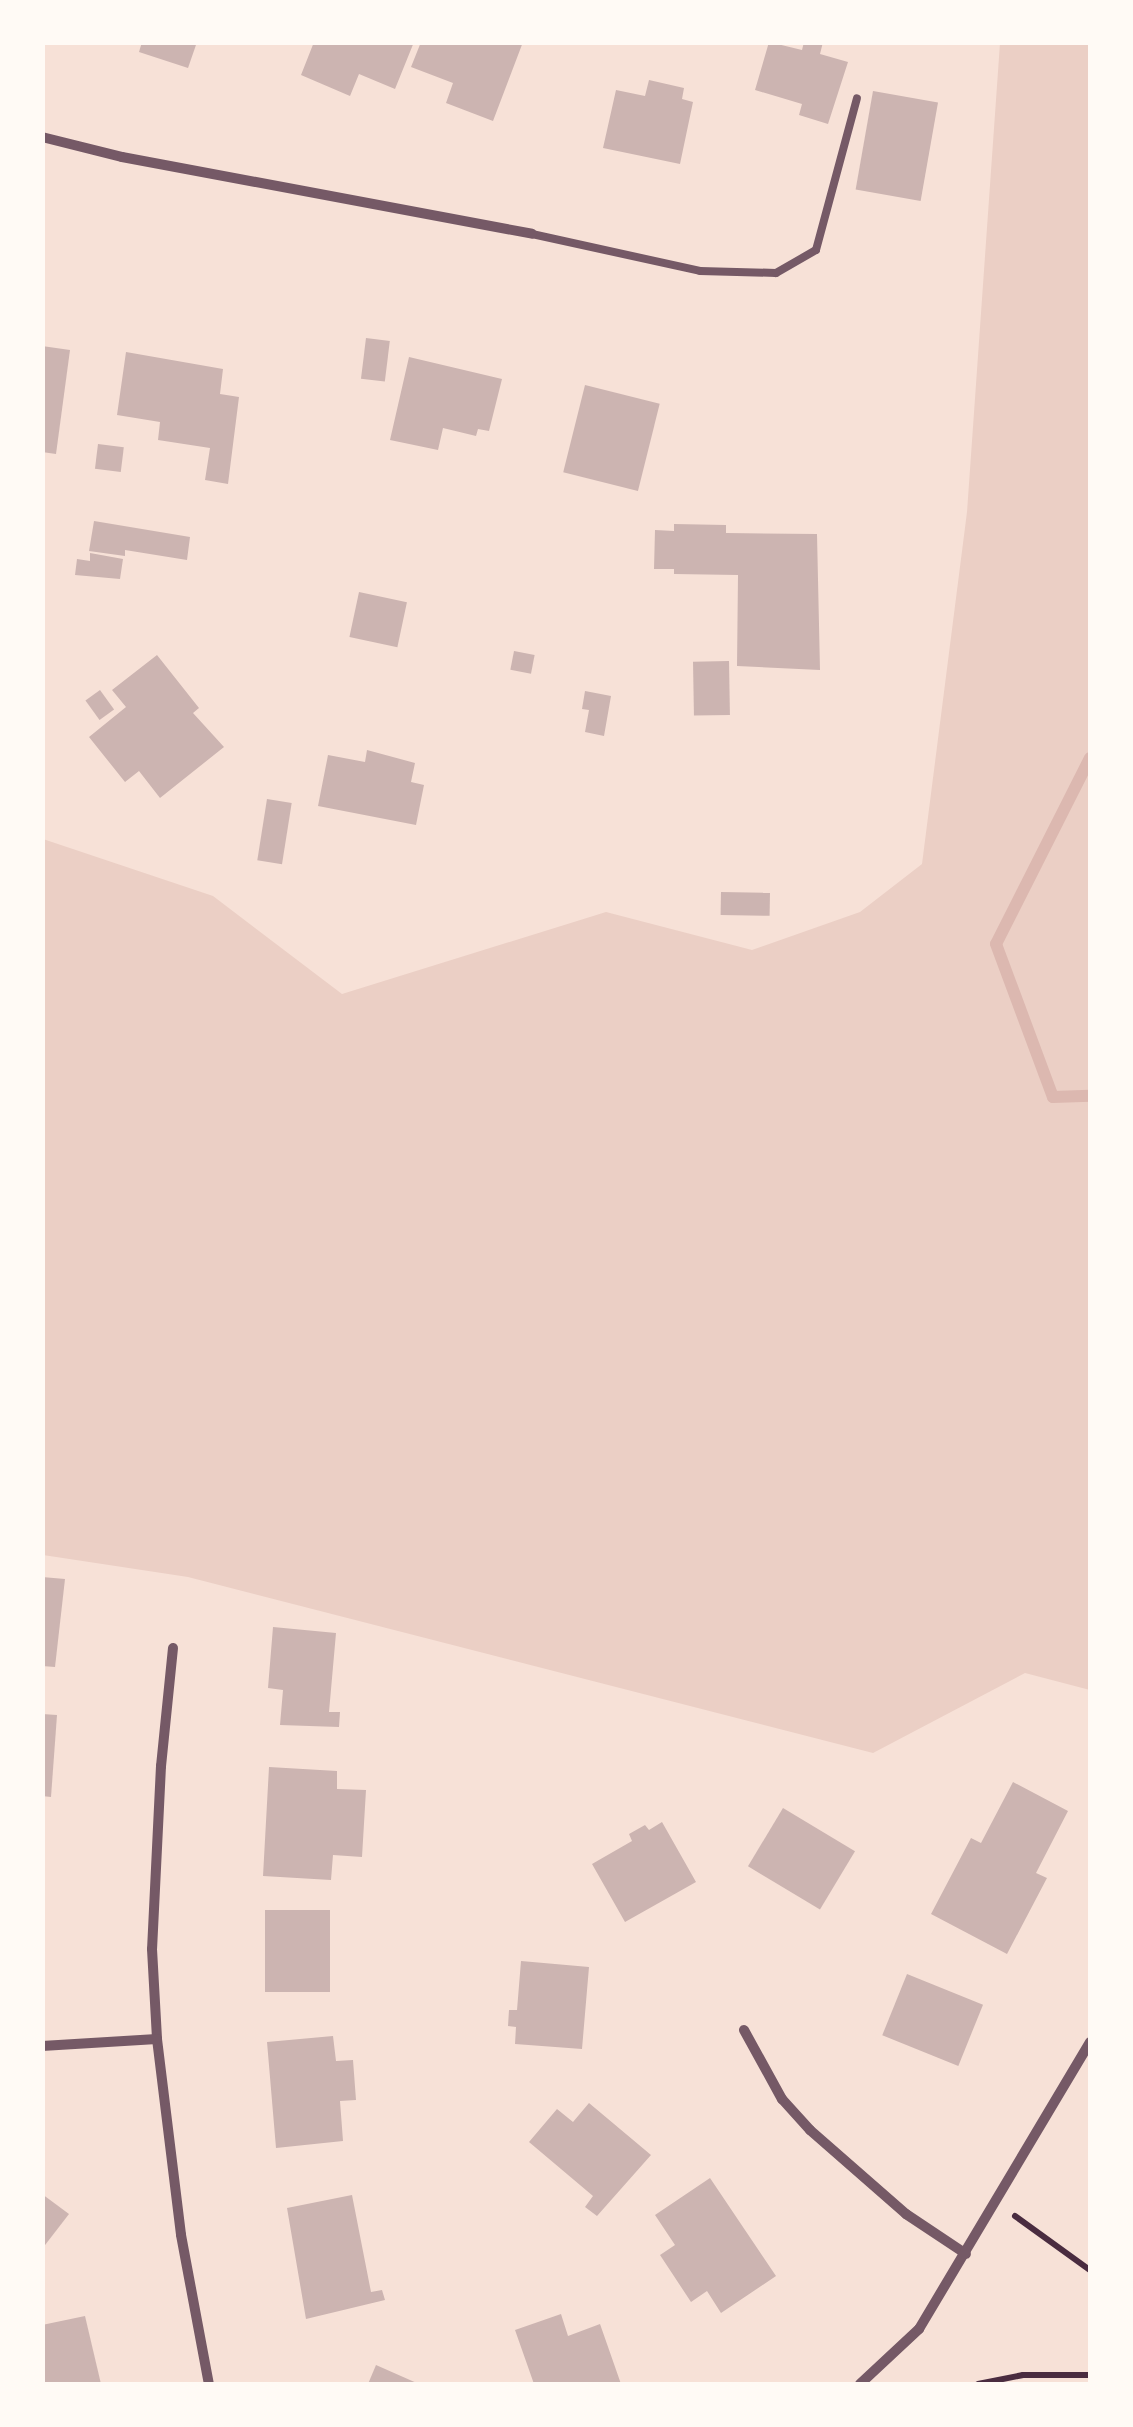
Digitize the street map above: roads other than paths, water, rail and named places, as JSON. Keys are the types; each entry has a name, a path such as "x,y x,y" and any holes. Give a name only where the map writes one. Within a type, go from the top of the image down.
{"street":[{"path":"42,138 122,157 532,234"},
{"path":"173,1648 152,1949 157,2039 182,2235 209,2384"},
{"path":"744,2030 782,2100 810,2130 906,2214 966,2254"},
{"path":"42,2046 157,2039"},
{"path":"860,2384 919,2328 997,2204 1090,2042"}],"lane":[{"path":"532,234 700,270 776,273 816,250 857,98"}],"waterway":[{"path":"1090,758 996,944 1053,1097 1090,1096"}]}
